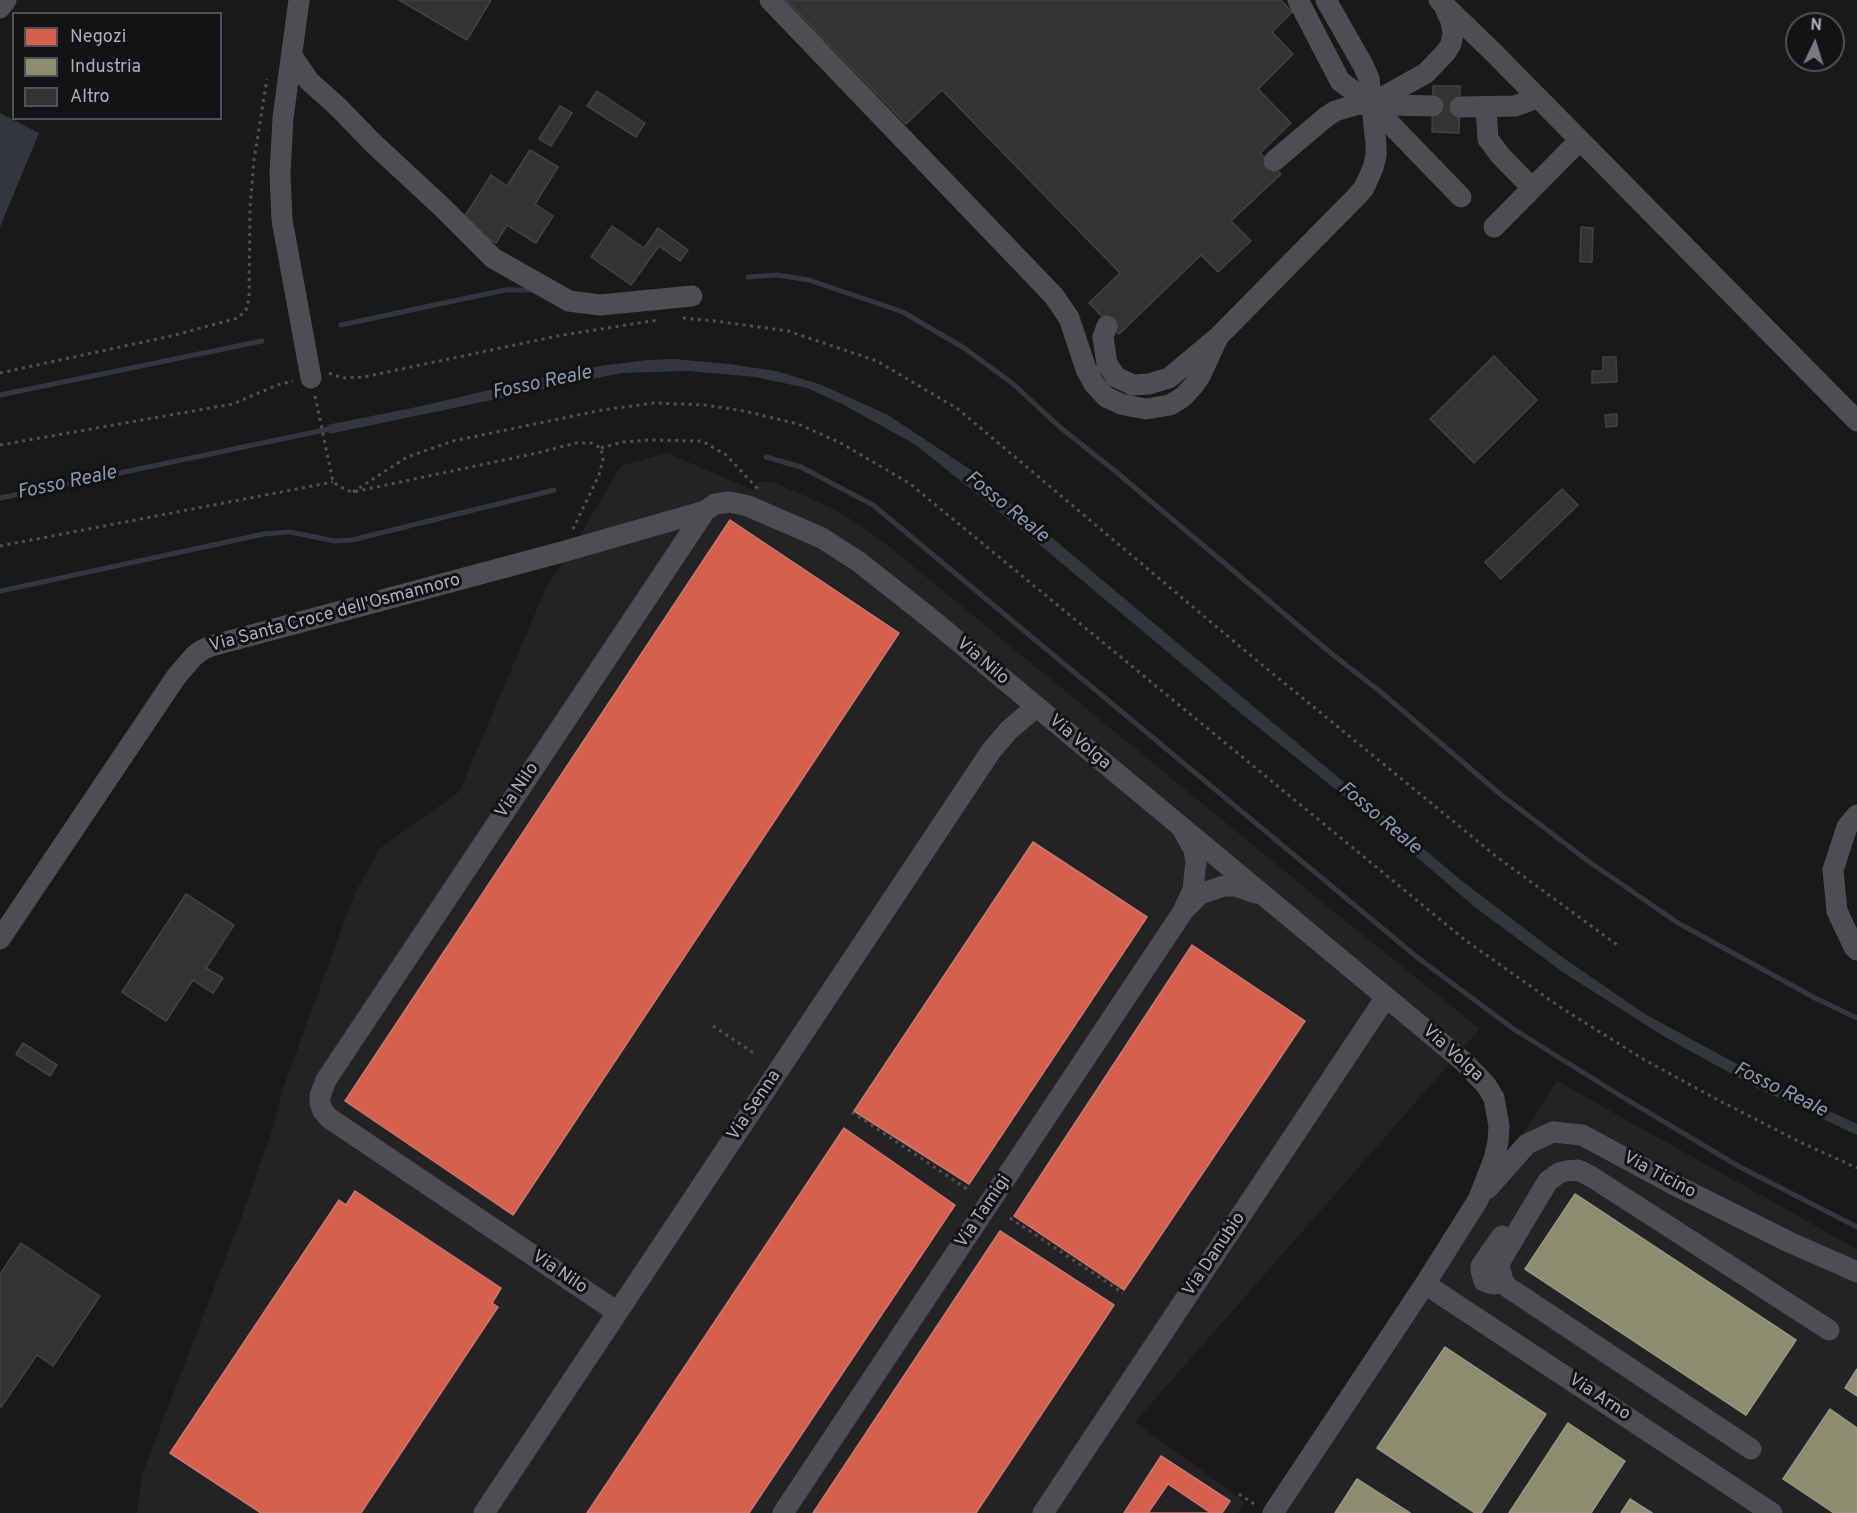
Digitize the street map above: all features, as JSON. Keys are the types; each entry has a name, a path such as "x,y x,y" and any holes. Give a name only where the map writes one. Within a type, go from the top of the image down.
{"street":[{"path":"0,8 6,0"},
{"path":"299,0 283,118 280,174 282,220 311,375"},
{"path":"770,0 1054,296 1069,318 1086,369 1094,384 1106,397 1121,404 1146,409 1170,405 1194,385 1218,337"},
{"path":"1298,0 1340,81 1371,104 1461,197"},
{"path":"1107,326 1103,337 1107,364 1116,377 1133,385 1149,384 1169,378 1218,337 1364,188 1376,156 1369,79 1326,0"},
{"path":"1371,104 1426,73 1446,52 1451,44 1453,33 1451,21 1439,0"},
{"path":"1439,0 1857,421"},
{"path":"292,56 309,81 444,208 493,258 569,302 600,306 692,296"},
{"path":"1460,107 1523,104 1529,101 1534,94"},
{"path":"1274,161 1335,111 1359,104 1433,106"},
{"path":"1486,107 1488,139 1532,188"},
{"path":"1494,227 1579,141"},
{"name":"Via Nilo","path":"617,1312 329,1118 320,1104 322,1088 705,511 722,502 737,504 822,538 859,562 930,618 1036,707"},
{"name":"Via Santa Croce dell'Osmannoro","path":"0,939 176,677 194,656 211,646 562,552 705,511"},
{"name":"Via Volga","path":"1036,707 1463,1061 1486,1085 1494,1098 1499,1126 1498,1142 1478,1200 1425,1284 1266,1510"},
{"name":"Via Senna","path":"484,1513 991,751 1009,730 1036,707"},
{"path":"1857,815 1847,827 1833,870 1837,911 1857,950"},
{"name":"Via Tamigi","path":"783,1513 1184,910 1193,890 1196,861 1194,850 1180,827"},
{"name":"Via Tamigi","path":"1184,910 1200,894 1224,886 1248,889 1268,899"},
{"name":"Via Danubio","path":"1043,1513 1386,997"},
{"name":"Via Ticino","path":"1478,1200 1527,1144 1553,1132 1582,1135 1789,1242 1857,1272"},
{"path":"1751,1449 1506,1286 1499,1266 1502,1258 1548,1181 1559,1173 1578,1170 1592,1177 1829,1330"},
{"path":"1503,1281 1494,1284 1484,1281 1481,1266 1507,1231"},
{"name":"Via Arno","path":"1425,1284 1772,1513"}],"path":[{"path":"0,373 171,336 238,318 246,310 249,299 250,208 254,160 266,84 270,73"},
{"path":"678,317 788,331 877,361 958,409 1250,655 1497,857 1620,947"},
{"path":"0,445 233,404 277,385 324,371 342,378 363,377 557,336 667,319"},
{"path":"311,375 333,482 353,492 537,453 576,442 591,443 601,448 623,442 702,441 726,454 761,493"},
{"path":"353,492 407,457 453,441 602,410 654,403 705,405 744,411 798,424 839,442 909,483 1465,940 1560,1007 1643,1059 1738,1111 1857,1168"},
{"path":"562,552 599,475 603,459 601,448"},
{"path":"0,546 333,482"},
{"path":"713,1026 754,1053"},
{"path":"852,1112 967,1189"},
{"path":"1010,1218 1123,1293"},
{"path":"1239,1494 1266,1510"}],"shaded area":[{"path":"667,453 753,490 758,482 774,482 833,509 857,523 886,544 1480,1029 1135,1422 1245,1502 1238,1513 137,1513 142,1474 240,1221 274,1125 283,1088 354,895 379,849 459,792 546,588 621,466"},
{"path":"1557,1081 1857,1249 1857,1513 1275,1513 1426,1286"}],"water":[{"path":"0,113 39,133 0,227"},
{"path":"674,359 776,371 822,385 888,415 971,470 1462,881 1562,957 1645,1014 1781,1088 1857,1124 1857,1135 1757,1088 1665,1037 1564,973 1476,908 1370,817 916,445 844,405 807,388 755,377 688,371 621,373 329,434 327,425 417,407 562,373 647,360"}],"building: Negozi":[{"path":"730,520 899,633 513,1215 345,1101"},
{"path":"1033,842 1147,917 969,1184 854,1111"},
{"path":"1192,945 1305,1021 1124,1290 1014,1216"},
{"path":"844,1128 955,1205 749,1513 587,1513"},
{"path":"355,1191 501,1288 492,1303 498,1307 361,1513 261,1513 170,1453 339,1200 346,1205"},
{"path":"1000,1231 1114,1305 976,1513 813,1513"},
{"path":"1161,1456 1230,1501 1222,1513 1124,1513"},
{"path":"1168,1484 1211,1513 1148,1513"}],"building: Industria":[{"path":"1575,1194 1796,1340 1746,1415 1525,1269"},
{"path":"1445,1347 1546,1414 1481,1513 1475,1513 1377,1448"},
{"path":"1857,1369 1857,1396 1845,1388"},
{"path":"1830,1409 1857,1428 1857,1513 1834,1513 1783,1479"},
{"path":"1568,1423 1625,1461 1591,1513 1509,1513"},
{"path":"1357,1479 1410,1513 1335,1513"},
{"path":"1630,1499 1652,1513 1621,1513"}],"building: Altro":[{"path":"399,0 491,0 467,40"},
{"path":"786,0 1281,0 1292,12 1272,32 1293,54 1258,89 1291,123 1260,153 1281,174 1231,221 1251,241 1218,272 1201,255 1119,334 1089,303 1120,273 942,90 906,124"},
{"path":"1433,86 1460,86 1459,133 1432,132"},
{"path":"597,91 645,123 636,137 587,106"},
{"path":"560,106 572,113 551,146 539,139"},
{"path":"530,150 558,167 535,204 553,216 536,243 507,225 496,243 461,222 491,175 507,186"},
{"path":"612,226 644,248 658,228 688,250 680,261 659,246 631,285 591,257"},
{"path":"1581,227 1593,228 1592,262 1580,262"},
{"path":"1494,356 1537,400 1474,463 1430,419"},
{"path":"1603,357 1616,357 1617,382 1592,383 1592,371 1603,371"},
{"path":"1617,414 1617,426 1606,427 1605,415"},
{"path":"1562,489 1578,505 1501,579 1485,562"},
{"path":"186,894 234,925 206,968 223,978 213,993 193,980 166,1021 122,992"},
{"path":"23,1043 57,1065 50,1076 16,1054"},
{"path":"21,1243 100,1296 53,1366 37,1355 1,1407 0,1274"}],"waterway":[{"path":"748,277 777,275 809,280 903,312 964,348 1012,383 1061,428 1382,693 1500,794 1588,861 1678,923 1815,998 1857,1018"},
{"path":"341,325 505,290 534,290"},
{"path":"0,395 262,341"},
{"name":"Fosso Reale","path":"0,498 334,428"},
{"path":"766,457 801,467 873,505 1418,958 1515,1030 1738,1166 1857,1227"},
{"path":"0,591 264,534 290,532 335,541 352,540 554,490"}]}
